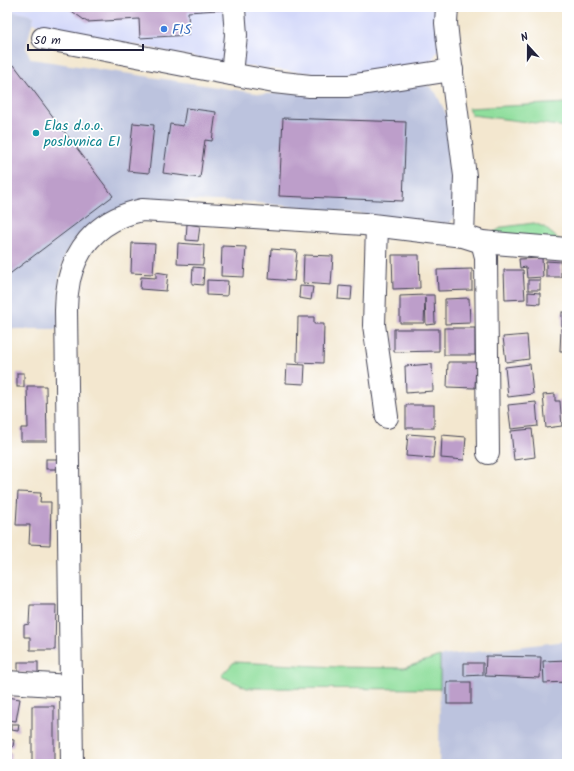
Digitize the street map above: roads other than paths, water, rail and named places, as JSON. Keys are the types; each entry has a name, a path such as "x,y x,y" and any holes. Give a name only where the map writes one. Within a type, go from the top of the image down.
{"street":[{"path":"447,7 446,24 473,239 486,257 488,453"},
{"path":"232,74 236,35 234,9"},
{"path":"43,38 274,82 310,86 348,86 452,70"},
{"path":"72,764 66,310 69,279 83,247 91,237 116,218 128,213 142,210 377,226 473,239 567,249"},
{"path":"377,226 374,326 386,417"},
{"path":"7,682 70,686"}],"place":[{"name":"FIS","path":"164,29"},
{"name":"Elas d.o.o. poslovnica E1","path":"36,133"}]}
